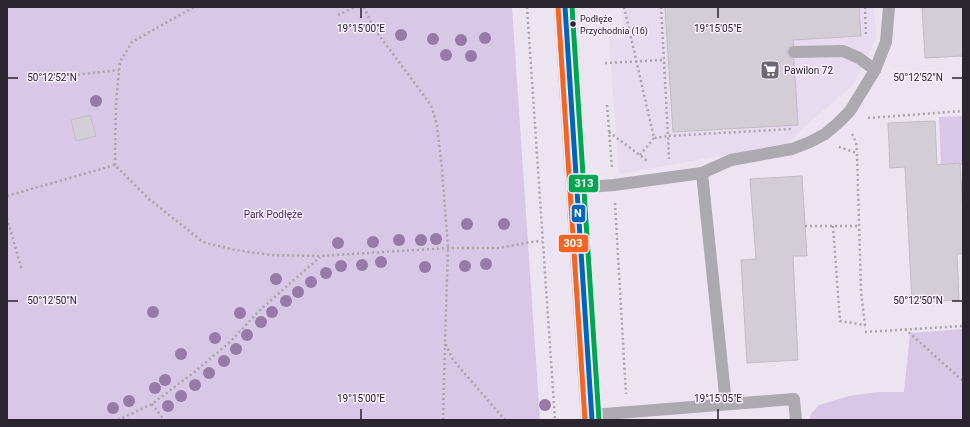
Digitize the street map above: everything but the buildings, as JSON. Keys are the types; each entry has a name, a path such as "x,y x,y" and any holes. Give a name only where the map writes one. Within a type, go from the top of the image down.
{"street":[{"path":"565,7 592,418"}],"lane":[{"path":"577,188 702,174 732,160 792,149 825,134 850,110 875,70 886,42 889,7"},
{"path":"794,52 843,51 859,58 875,70"},
{"path":"702,174 726,404"},
{"path":"592,418 627,412 794,399 796,420"}],"path":[{"path":"194,7 132,42 120,62 116,102 115,165 149,199 203,242 235,250 271,255 320,256 448,248 500,248 542,241"},
{"path":"338,16 355,7"},
{"path":"364,7 373,27 431,105 437,125 448,248 443,420"},
{"path":"527,7 555,420"},
{"path":"624,7 638,62 654,138"},
{"path":"661,7 668,136"},
{"path":"865,7 866,37"},
{"path":"605,63 664,60"},
{"path":"48,78 119,70"},
{"path":"607,104 614,185 627,412"},
{"path":"865,118 963,111"},
{"path":"640,155 654,138 795,128"},
{"path":"609,132 669,178"},
{"path":"833,226 840,321 865,325 861,292 856,142"},
{"path":"834,146 856,153"},
{"path":"7,196 115,165"},
{"path":"7,218 22,270"},
{"path":"805,226 859,226"},
{"path":"118,420 152,404 192,374 230,342 258,311 320,256"},
{"path":"865,332 963,326"},
{"path":"905,329 963,381"},
{"path":"445,344 453,360 506,420"},
{"path":"152,404 164,420"}],"shaded area":[{"path":"622,7 874,7 876,38 854,84 803,128 788,144 619,174 609,39 623,38"}],"green space":[{"name":"Park Podłęże","path":"7,7 512,7 540,420 7,420"},
{"path":"963,116 963,165 941,164 939,117"},
{"path":"963,329 963,420 809,420 811,414 819,405 849,396 877,392 904,392 910,333"}],"transit line":[{"name":"303","path":"558,7 585,420"},
{"name":"N","path":"565,7 592,420"},
{"name":"313","path":"572,7 599,420"}],"place":[{"name":"Podłęże Przychodnia (16)","path":"573,24"},
{"name":"Pawilon 72","path":"770,70"}]}
